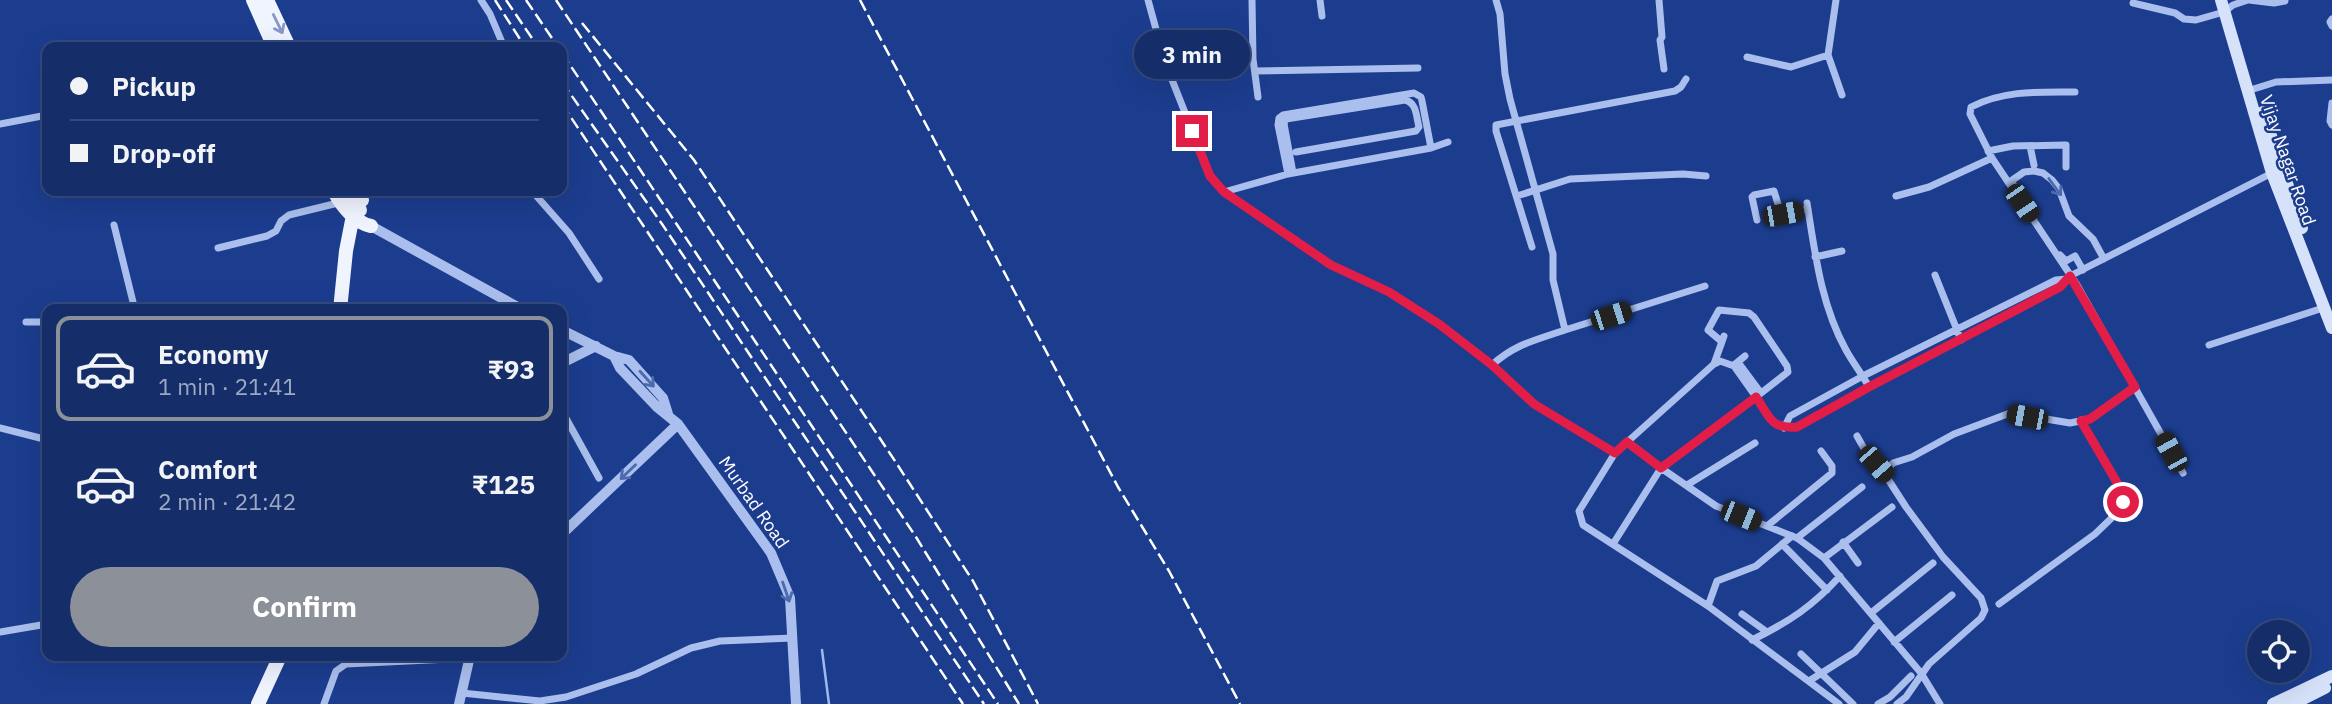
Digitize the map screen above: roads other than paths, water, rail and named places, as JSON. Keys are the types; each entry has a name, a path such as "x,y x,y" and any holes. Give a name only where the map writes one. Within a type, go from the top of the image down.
{"main road":[{"path":"253,0 272,42"},
{"path":"267,0 287,42"},
{"name":"Vijay Nagar Road","path":"2226,5 2277,171 2307,257 2328,307 2332,327"},
{"path":"345,304 353,207"},
{"path":"258,704 278,661"},
{"path":"268,704 287,661"},
{"path":"2273,704 2332,676"},
{"path":"2293,704 2332,684"}],"street":[{"path":"481,0 502,42"},
{"path":"1148,0 1165,62 1210,176 1224,192 1331,265 1389,292 1429,318 1492,365 1534,404 1615,453"},
{"path":"1252,0 1258,97"},
{"path":"1320,0 1322,16"},
{"path":"1496,0 1500,14 1505,74 1515,120 1553,254 1553,280 1565,330"},
{"path":"1659,0 1664,69"},
{"path":"1836,0 1828,55 1842,95"},
{"path":"2133,3 2175,13 2184,19 2196,20 2226,5 2247,0 2274,3 2285,1"},
{"path":"2332,19 2332,26"},
{"path":"1747,57 1791,67 1828,55"},
{"path":"1255,71 1418,68"},
{"path":"1532,247 1496,127 1498,124 1675,91 1686,79"},
{"path":"2251,90 2276,82 2332,80"},
{"path":"2076,92 2021,92 1981,102 1971,107 1970,114 1990,155 2064,260 2068,261 2075,256 2083,270"},
{"path":"1291,173 1278,125 1279,118 1283,115 1414,93 1421,97 1431,148"},
{"path":"1291,173 1284,124 1286,119 1405,100 1412,102 1414,106 1419,127 1416,131 1296,152"},
{"path":"2332,103 2332,125"},
{"path":"0,124 42,116"},
{"path":"1224,192 1291,173 1431,148 1448,142"},
{"path":"1896,196 1929,187 1990,155 2031,146 2066,145 2066,167"},
{"path":"2031,146 2034,165"},
{"path":"1784,428 1790,416 1863,376 2056,280 2068,278 2277,171"},
{"path":"2104,259 2092,239 2069,216 2059,189 2052,180 2043,173 2024,172 2011,181 2068,278 2077,285 2183,473"},
{"path":"1517,196 1570,179 1683,174 1706,176"},
{"path":"1757,220 1752,197 1754,195 1774,191 1781,214 1808,206 1815,257 1828,307 1846,350 1869,387"},
{"path":"536,196 569,233 599,279"},
{"path":"218,248 267,236 289,215 353,207 513,304"},
{"path":"114,225 134,304"},
{"path":"1815,257 1842,251"},
{"path":"1935,275 1961,340"},
{"path":"1839,704 1708,606 1583,525 1579,511 1615,453 1720,361 1739,361 1748,381 1775,424 1784,428 1797,427 2060,287 2068,278"},
{"path":"1492,365 1507,351 1516,347 1704,286"},
{"path":"2208,345 2328,307"},
{"path":"1613,544 1661,468 1786,374 1788,369 1754,317 1749,313 1720,309 1708,331 1723,338 1714,364"},
{"path":"26,322 42,322"},
{"name":"Murbad Road","path":"567,332 614,356 629,360 663,398 668,414 678,424 771,554 790,598 796,704"},
{"path":"567,360 596,346"},
{"path":"1886,476 1893,463 1912,457 1954,434 2010,413 2070,423 2081,421 2090,419 2135,387"},
{"path":"1821,399 1828,410"},
{"path":"567,420 599,478"},
{"path":"1890,697 1896,704 1906,696 1921,673 1981,618 1985,610 1997,605 2095,534 2122,508 2122,491 2081,421"},
{"path":"567,529 678,424"},
{"path":"0,428 42,438"},
{"path":"1857,436 1926,536 1981,598 1985,610"},
{"path":"1627,442 1716,506 1794,537 1824,558 1921,673 1940,704"},
{"path":"1687,485 1755,443"},
{"path":"1766,526 1832,473 1832,466 1821,451"},
{"path":"1708,606 1717,581 1756,566 1782,544 1862,487"},
{"path":"1824,558 1892,507"},
{"path":"1843,542 1858,563"},
{"path":"1782,544 1827,590"},
{"path":"1871,613 1933,563"},
{"path":"1752,640 1800,614 1840,576"},
{"path":"1894,642 1952,595"},
{"path":"1742,614 1767,632"},
{"path":"1809,681 1855,652 1880,624"},
{"path":"0,632 42,625"},
{"path":"469,661 461,699 560,701 636,674 691,648 720,641 793,638"},
{"path":"1801,654 1853,704"},
{"path":"324,704 336,671 346,664 399,661"},
{"path":"1878,704 1890,697 1911,676"}],"waterway":[{"path":"822,650 829,704"}],"railway":[{"path":"495,0 522,42"},
{"path":"506,0 535,42"},
{"path":"526,0 555,42"},
{"path":"556,0 916,537 1019,704"},
{"path":"860,0 1118,487 1169,571 1240,704"},
{"path":"582,23 694,160 973,581 1038,704"},
{"path":"567,60 998,704"},
{"path":"567,89 662,224 984,704"},
{"path":"567,111 963,704"}]}
